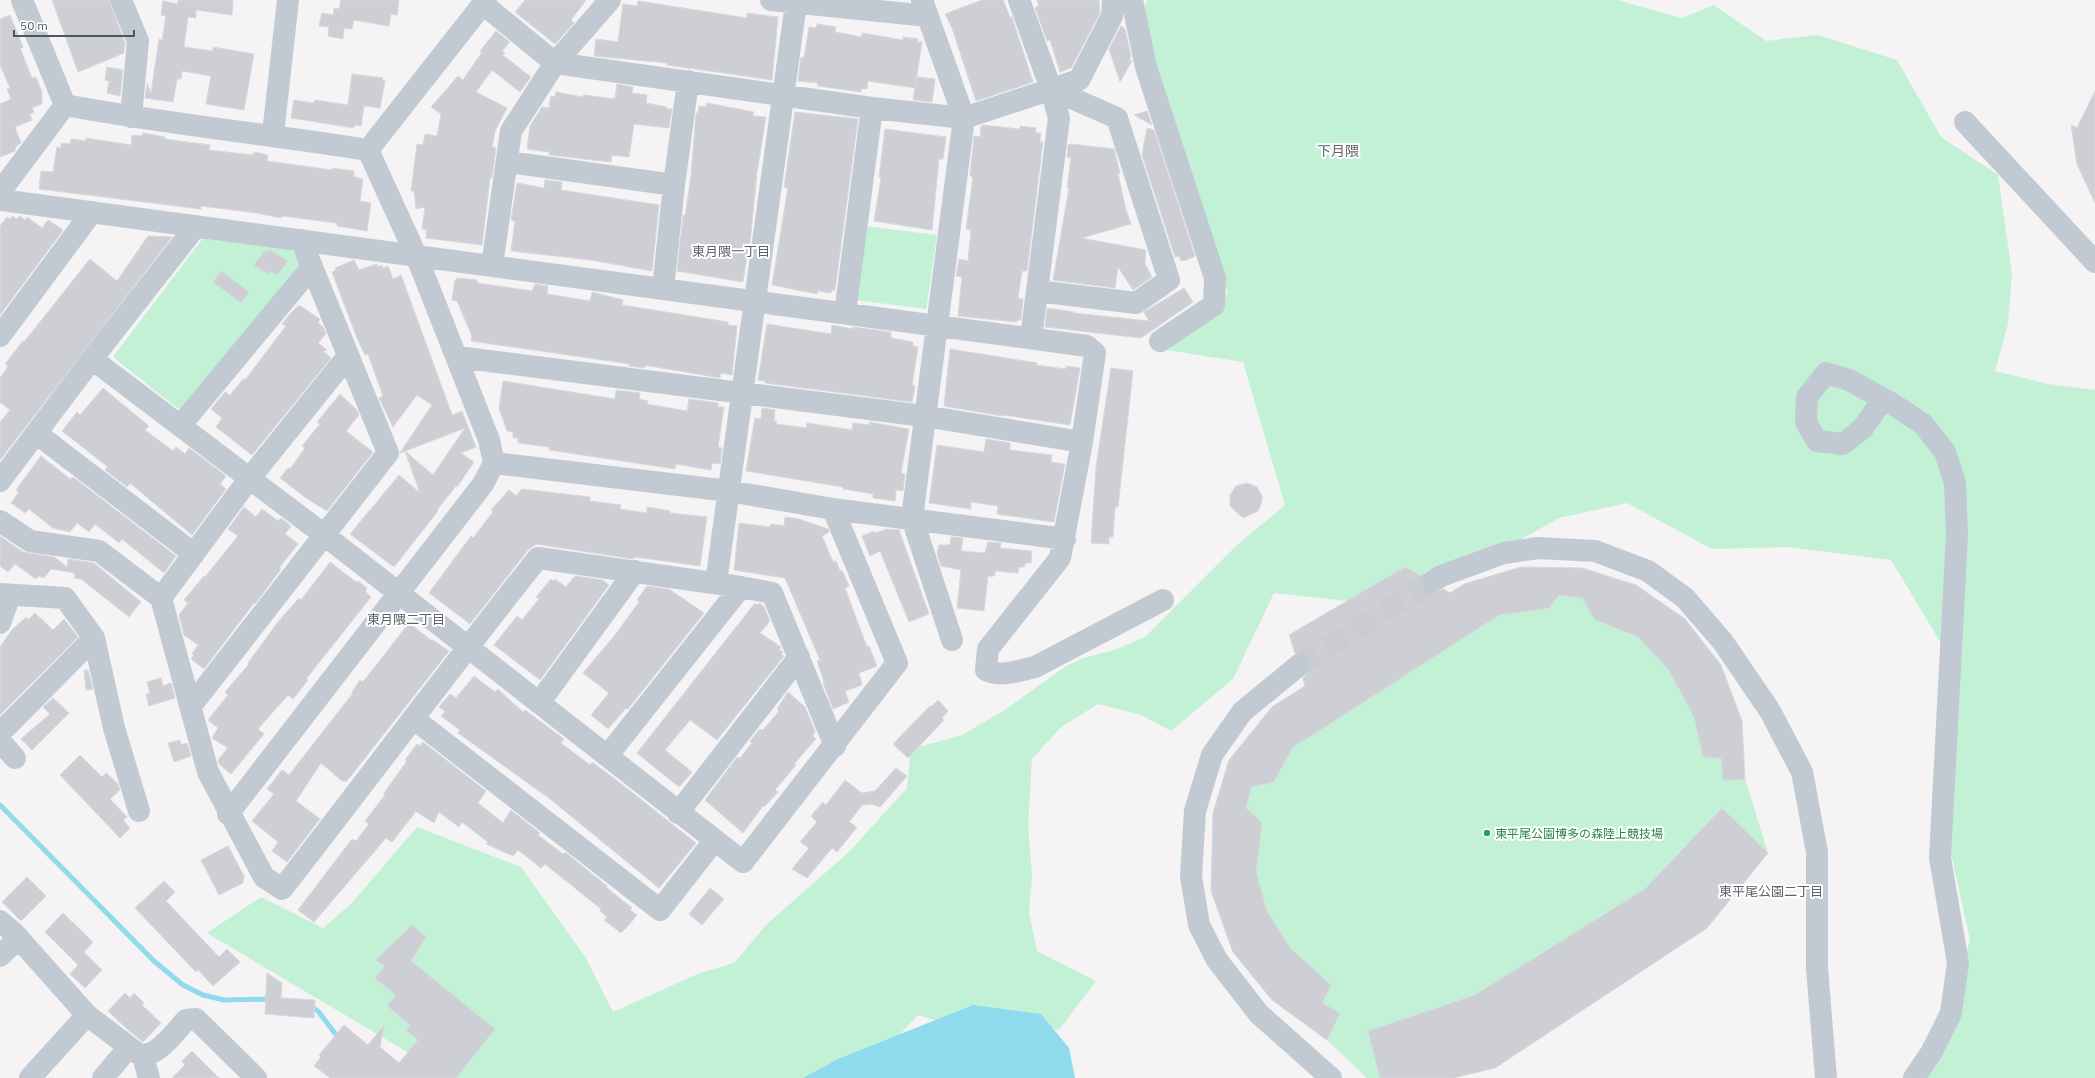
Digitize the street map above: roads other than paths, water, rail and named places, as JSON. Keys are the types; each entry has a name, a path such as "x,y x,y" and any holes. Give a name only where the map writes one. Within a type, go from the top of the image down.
{"street":[{"path":"22,0 65,105"},
{"path":"121,0 138,41 131,117"},
{"path":"273,134 288,0"},
{"path":"492,266 508,162 511,131 555,63 610,0"},
{"path":"771,0 796,3 925,8 964,118 924,416 912,518 952,640"},
{"path":"1019,0 1060,118 1030,338"},
{"path":"368,150 484,2 555,63 872,108 964,118 1079,80 1112,16 1113,0"},
{"path":"1132,0 1146,67 1215,278 1214,305 1160,341"},
{"path":"716,584 796,3"},
{"path":"663,289 674,185 688,81"},
{"path":"1037,292 1136,303 1169,280 1117,118 1051,89"},
{"path":"65,105 131,117 273,134 368,150"},
{"path":"0,192 65,105"},
{"path":"845,313 872,108"},
{"path":"1965,122 2095,262"},
{"path":"228,814 484,484 494,463 489,440 416,255 368,150"},
{"path":"508,162 674,185"},
{"path":"0,200 1087,346 1095,353 1082,442 1060,558 988,649 986,670 992,674 1035,667 1163,600"},
{"path":"0,336 92,212"},
{"path":"0,481 92,359 196,226"},
{"path":"191,706 323,534 388,453 311,268 301,240"},
{"path":"180,426 311,268"},
{"path":"161,598 249,478 348,356"},
{"path":"457,357 924,416 1082,442"},
{"path":"92,359 468,646 539,703 608,755 678,813 743,862 835,746 897,663 833,509"},
{"path":"1883,399 1923,424 1945,452 1955,483 1957,535 1940,858 1958,963 1951,1013 1931,1053 1914,1078"},
{"path":"36,433 194,554"},
{"path":"494,463 729,491 833,509 912,518 1064,539"},
{"path":"0,521 30,541 99,551 161,598 208,772 228,814 264,877 282,889 414,719 468,646 538,558 716,584 741,586 772,593 835,746"},
{"path":"1432,582 1441,576 1504,553 1538,548 1595,552 1648,571 1685,598 1723,642 1770,711 1802,772 1818,852 1817,968 1826,1078"},
{"path":"539,703 635,572"},
{"path":"608,755 741,586"},
{"path":"0,623 5,595 66,598 94,638 114,728 139,811"},
{"path":"0,733 94,638"},
{"path":"678,813 799,658"},
{"path":"1299,665 1242,712 1212,755 1195,811 1191,876 1199,925 1217,960 1260,1014 1331,1078"},
{"path":"414,719 660,910 714,841"},
{"path":"0,741 15,758"},
{"path":"0,921 18,938 88,1015 136,1052 149,1056 168,1041 186,1020 196,1019 256,1078"},
{"path":"0,956 18,938"},
{"path":"30,1078 88,1015"},
{"path":"103,1078 136,1052"},
{"path":"136,1052 149,1078"}],"water":[{"path":"973,1005 1041,1014 1069,1048 1075,1078 803,1078 838,1059"}],"waterway":[{"path":"0,805 154,961 183,985 203,995 224,1000 273,999"},
{"path":"310,1006 318,1011 340,1040"}],"tunnel":[{"path":"1299,665 1432,582"}],"place":[{"name":"東平尾公園博多の森陸上競技場","path":"1487,833"}],"district":[{"name":"下月隈","path":"1338,151"},
{"name":"東月隈一丁目","path":"731,251"},
{"name":"東月隈二丁目","path":"406,619"},
{"name":"東平尾公園二丁目","path":"1771,891"}]}
